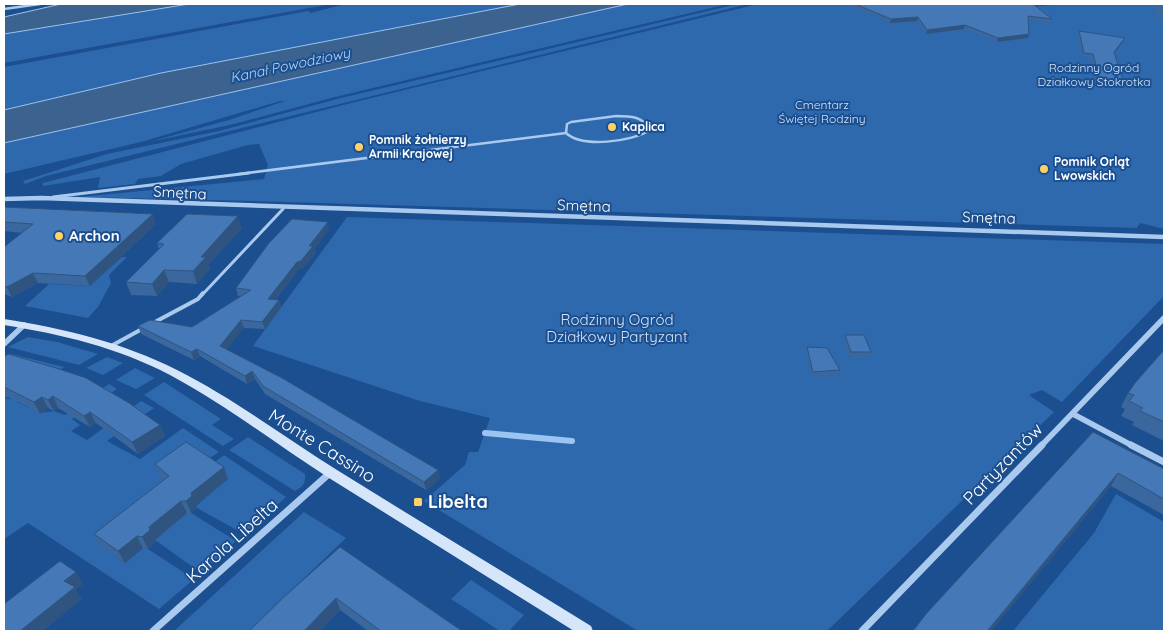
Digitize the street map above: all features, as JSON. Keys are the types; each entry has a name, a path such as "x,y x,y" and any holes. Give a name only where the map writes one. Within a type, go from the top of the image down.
{"street":[{"path":"4,9 40,4"},
{"name":"Smętna","path":"4,199 41,198 283,209 942,227 1164,237"},
{"name":"Partyzantów","path":"862,631 1164,318"},
{"name":"Monte Cassino","path":"4,322 110,347 153,362 193,383 331,472 586,631"},
{"path":"4,344 24,326"},
{"path":"1073,414 1164,462"},
{"name":"Karola Libelta","path":"153,631 331,472"}],"lane":[{"path":"41,198 566,133 574,140 591,142 640,136 650,130 648,123 642,118 625,116 571,122 566,124 566,133"},
{"path":"152,324 198,299 283,209"},
{"path":"110,347 144,328"}],"green space":[{"path":"189,4 331,4 4,63 4,34"},
{"path":"345,4 520,4 161,73 4,110 4,67 308,11 311,13"},
{"path":"628,4 728,4 335,97 234,124 149,142 229,120 285,101 280,101 141,142 4,174 4,143"},
{"path":"737,4 748,4 46,176 25,184 23,181 107,154 219,131 337,99"},
{"name":"Cmentarz Świętej Rodziny","path":"758,4 1164,4 1164,229 1140,223 1137,228 80,197 264,179 268,165 259,144 248,145 181,164 161,176 138,179 135,184 98,188 100,177 43,186 43,183 347,104"},
{"name":"Rodzinny Ogród Działkowy Partyzant","path":"347,217 1164,244 1164,296 1062,402 1042,390 1029,395 1054,412 827,631 638,631 424,501 465,465 469,452 478,452 490,418 420,401 253,346"},
{"path":"122,257 127,257 109,275 111,283 98,307 88,318 25,306 49,284 90,286"},
{"path":"28,337 57,342 98,354 79,365 8,347"},
{"path":"11,354 64,367 17,402 40,413 54,411 65,415 109,384 117,389 72,419 80,425 71,431 87,440 141,401 154,408 107,441 140,459 183,428 219,452 170,484 101,546 125,563 143,548 148,549 194,579 159,609 28,523 4,539 4,398 9,399 18,393 4,372 4,356"},
{"path":"107,357 123,363 103,375 86,368"},
{"path":"135,368 155,378 136,389 116,380"},
{"path":"164,382 221,419 212,425 234,439 223,446 144,395"},
{"path":"248,437 305,474 302,486 295,491 229,450"},
{"path":"224,455 286,497 244,534 197,508 197,505 228,479 212,464"},
{"path":"1116,494 1164,522 1164,631 1013,631 1094,533"},
{"path":"304,512 346,538 249,631 174,631"},
{"path":"187,513 191,513 236,541 201,573 155,540"},
{"path":"471,580 524,615 509,631 500,631 451,599"}],"water":[{"path":"61,4 189,4 4,34 4,17"},
{"name":"Kanał Powodziowy","path":"520,4 628,4 4,143 4,110 161,73"}],"building":[{"path":"855,4 1033,4 1052,19 1028,16 1029,34 998,38 965,25 927,30 918,17 891,19"},
{"path":"1079,31 1125,38 1114,52 1124,84 1100,81 1093,54 1084,53"},
{"path":"4,207 153,214 85,276 33,273 7,287 4,286 4,247 33,224 4,222"},
{"path":"187,214 238,216 201,257 206,257 193,271 164,270 152,284 126,282 164,244 157,243"},
{"path":"292,219 328,222 309,246 313,246 301,261 297,262 268,299 279,300 262,322 241,320 220,346 282,378 438,470 424,482 263,386 252,371 245,376 197,349 191,352 138,326 150,320 192,327 251,290 236,288 269,243"},
{"path":"845,335 864,335 871,352 851,352"},
{"path":"807,347 827,348 840,370 813,372"},
{"path":"1164,350 1164,422 1140,411 1143,408 1129,401 1134,395 1128,393"},
{"path":"8,354 86,378 129,403 160,425 132,442 90,412 84,416 53,396 48,400 42,397 34,402 4,387 4,357"},
{"path":"1093,432 1164,469 1164,499 1118,473 988,630 990,631 913,631 926,614"},
{"path":"186,442 224,467 191,493 192,496 186,501 181,501 149,527 150,530 142,537 137,536 118,551 94,534 169,476 155,464"},
{"path":"340,547 462,631 381,631 336,598 304,631 249,631"},
{"path":"60,561 76,572 64,581 75,587 20,631 4,631 4,604"}],"waterway":[{"path":"485,433 572,441"}],"place":[{"name":"Kaplica","path":"612,127"},
{"name":"Pomnik żołnierzy Armii Krajowej","path":"359,147"},
{"name":"Pomnik Orląt Lwowskich","path":"1044,169"},
{"name":"Archon","path":"59,236"},
{"name":"Libelta","path":"418,502"}],"park label":[{"name":"Rodzinny Ogród Działkowy Stokrotka","path":"1094,75"}]}
